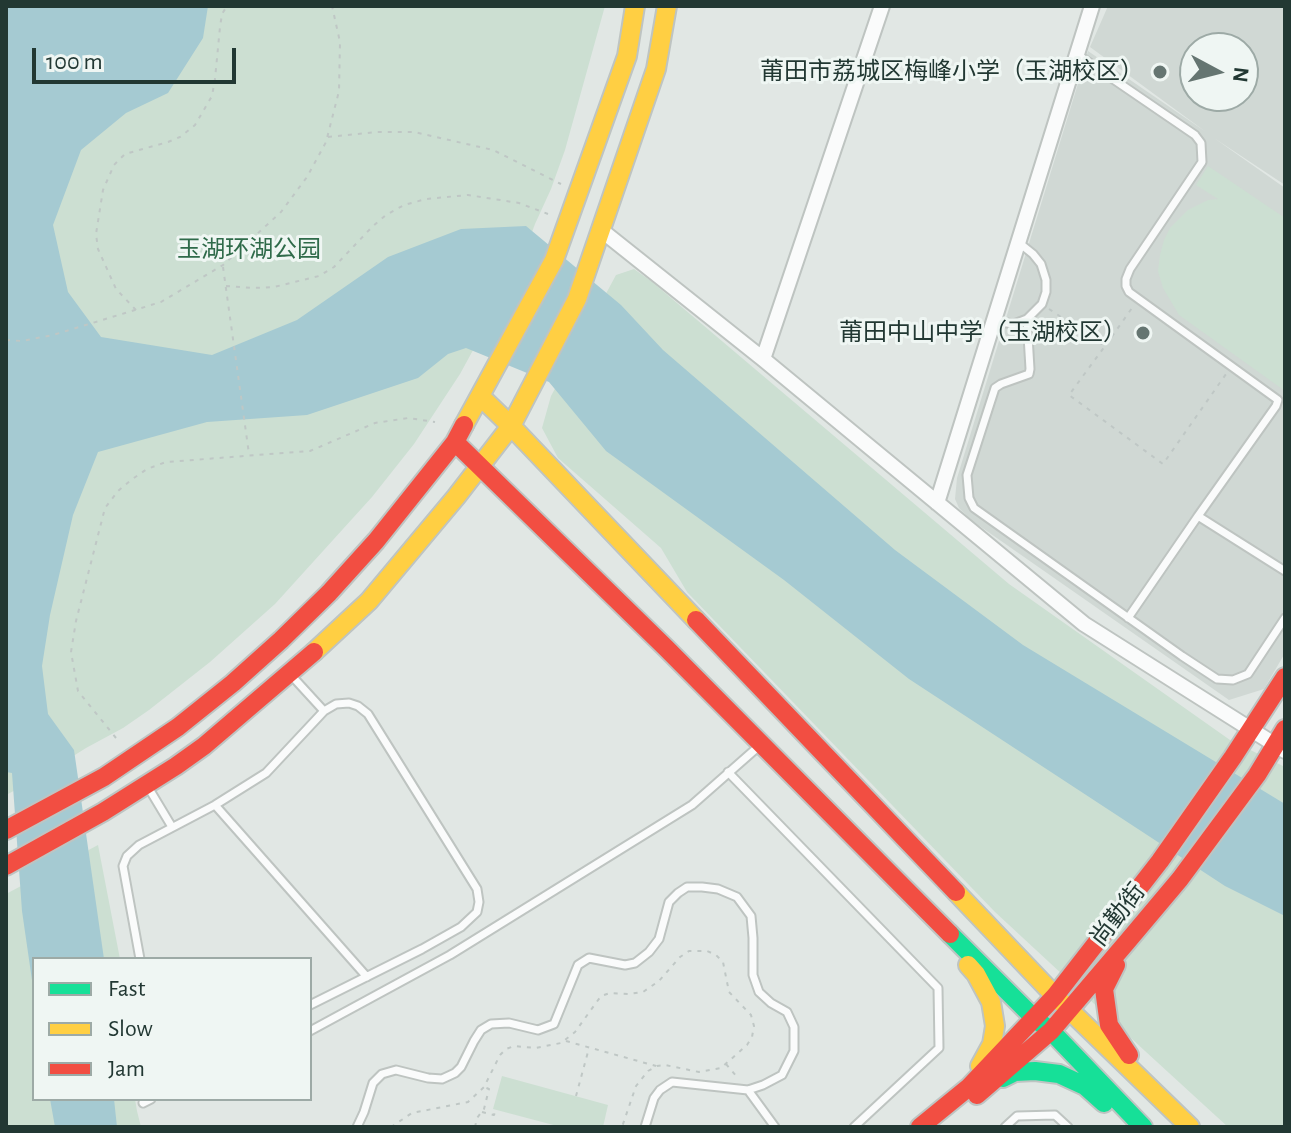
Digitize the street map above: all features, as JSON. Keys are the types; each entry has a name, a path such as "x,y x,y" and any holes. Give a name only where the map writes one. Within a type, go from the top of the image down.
{"main road":[{"path":"6,830 104,777 178,727 233,683 306,616 353,567 455,442 554,260 627,56 635,6"},
{"path":"6,866 103,812 204,746 369,601 493,451 511,426 577,299 656,69 667,6"},
{"path":"480,396 1062,1003 1192,1127"},
{"path":"455,442 666,648 1034,1018 1051,1031 1143,1127"},
{"name":"尚勤街","path":"920,1127 1051,1031 1062,1003 1285,677"},
{"name":"尚勤街","path":"941,1127 1034,1018 1062,1003 1127,942 1180,879 1280,748 1285,729"},
{"path":"895,880 976,974 991,1002 995,1026 992,1044 975,1088"},
{"path":"1127,942 1104,989 1109,1025 1143,1073 1192,1127"},
{"path":"975,1088 1015,1072 1059,1074 1085,1086 1132,1127"}],"street":[{"path":"763,359 882,6"},
{"path":"937,503 1092,6"},
{"path":"601,230 763,359 1084,624 1280,748"}],"lane":[{"path":"1077,54 1195,135 1201,143 1202,162 1130,269 1126,279 1129,292 1278,400 1128,618"},
{"path":"993,321 1014,324 1027,319 1042,304 1046,292 1041,264 1018,242"},
{"path":"1027,319 1029,374 995,388 967,475 969,498 974,508 1217,679 1233,680 1248,674 1285,618"},
{"path":"1198,516 1285,571"},
{"path":"289,673 324,711"},
{"path":"140,957 123,866 127,856 139,845 215,805 266,773 324,711 336,704 349,703 368,714 477,889 479,902 472,919 461,927 312,1004"},
{"path":"312,1030 450,955 692,805 761,744"},
{"path":"728,772 938,988 939,1048 854,1127"},
{"path":"147,785 172,827"},
{"path":"215,805 367,977"},
{"path":"357,1127 373,1083 382,1074 396,1070 442,1079 461,1067 481,1030 491,1024 509,1023 538,1030 554,1024 578,965 589,958 625,965 635,963 659,939 669,902 678,893 687,887 718,889 737,897 751,916 753,975 759,992 787,1012 794,1027 794,1051 782,1075 748,1090 672,1082 654,1098 645,1127"},
{"path":"748,1090 775,1127"},
{"path":"143,1103 147,1101"},
{"path":"1005,1127 1017,1116 1055,1115 1068,1127"}],"path":[{"path":"136,310 116,289 98,249 96,234 103,190 114,165 125,154 168,142 195,125 212,96 222,14 227,6"},
{"path":"6,340 22,341 53,335 161,302 223,265 281,212 307,177 327,137 339,91 340,42 332,6"},
{"path":"327,137 414,132 493,150 561,184"},
{"path":"226,286 274,287 319,276 334,267 386,215 404,205 426,199 468,195 519,203 548,214"},
{"path":"223,265 249,456"},
{"path":"1138,299 1069,395 1163,464 1231,366"},
{"path":"1042,304 1105,346"},
{"path":"116,738 78,691 71,652 105,508 118,491 147,469 166,462 310,451 375,423 408,418 435,422"},
{"path":"391,1127 412,1113 468,1102 484,1087 506,1049 561,1043 575,1032 601,996 643,992 659,981 689,951 707,951 723,962 729,992 751,1015 754,1026 747,1045 726,1064 721,1068 699,1072 672,1065 657,1066 565,1040"},
{"path":"576,1096 590,1047"},
{"path":"726,1064 748,1090"},
{"path":"622,1127 636,1086 642,1076 657,1066"},
{"path":"475,1127 489,1089 484,1087"},
{"path":"482,1112 494,1115 496,1110"}],"shaded area":[{"name":"莆田中山中学（玉湖校区）","path":"1108,6 1285,6 1285,185 1214,138 1285,188 1285,653 1264,689 1229,700 971,520 955,499 957,478 1088,51 1206,132 1090,47"}],"green space":[{"name":"玉湖环湖公园","path":"6,6 605,6 565,150 520,264 460,374 414,444 372,497 275,604 210,662 123,728 6,795"},
{"path":"1208,166 1285,218 1285,391 1179,315 1163,288 1158,271 1164,240 1170,228 1188,210 1208,200 1218,199 1196,185"},
{"path":"634,269 1009,584 1230,740 1285,767 1285,1127 1228,1127 1145,1051 995,912 687,592 661,548 558,458 542,428 551,396 616,275"},
{"path":"98,845 120,957 32,957 32,1101 135,1101 141,1127 8,1127 6,894"},
{"path":"502,1076 608,1105 603,1127 561,1127 493,1109"}],"water":[{"path":"6,6 208,6 203,38 168,93 126,113 81,150 53,225 68,292 101,337 212,355 297,320 388,257 461,229 526,226 621,305 663,350 895,550 1023,645 1285,804 1285,916 1225,886 909,679 784,580 606,451 549,382 466,348 448,354 418,378 307,415 207,422 98,452 73,515 50,615 42,666 48,714 74,750 104,957 32,957 32,980 22,911 12,773 6,772"},
{"path":"50,1101 114,1101 117,1127 55,1127"}],"traffic: fast":[{"path":"950,934 1051,1031 1143,1127"},
{"path":"1003,1078 1015,1072 1059,1074 1085,1086 1104,1103"}],"traffic: slow":[{"path":"464,425 554,260 627,56 635,6"},
{"path":"314,652 369,601 511,426 577,299 656,69 667,6"},
{"path":"480,396 696,620"},
{"path":"956,892 1055,996 1190,1127"},
{"path":"968,965 991,1002 995,1026 992,1044 980,1066"}],"traffic: jam":[{"path":"6,830 104,777 178,727 233,683 329,593 376,541 455,442 464,425"},
{"path":"455,442 666,648 950,934"},
{"path":"696,620 956,892"},
{"path":"6,866 103,812 176,766 204,746 314,652"},
{"path":"920,1127 969,1087 1055,996 1160,861 1285,677"},
{"path":"977,1095 1051,1031 1127,942 1180,879 1257,775 1285,729"},
{"path":"1116,965 1104,989 1109,1025 1129,1055"}],"place":[{"name":"莆田市荔城区梅峰小学（玉湖校区）","path":"1160,72"},
{"name":"莆田中山中学（玉湖校区）","path":"1143,333"}]}
